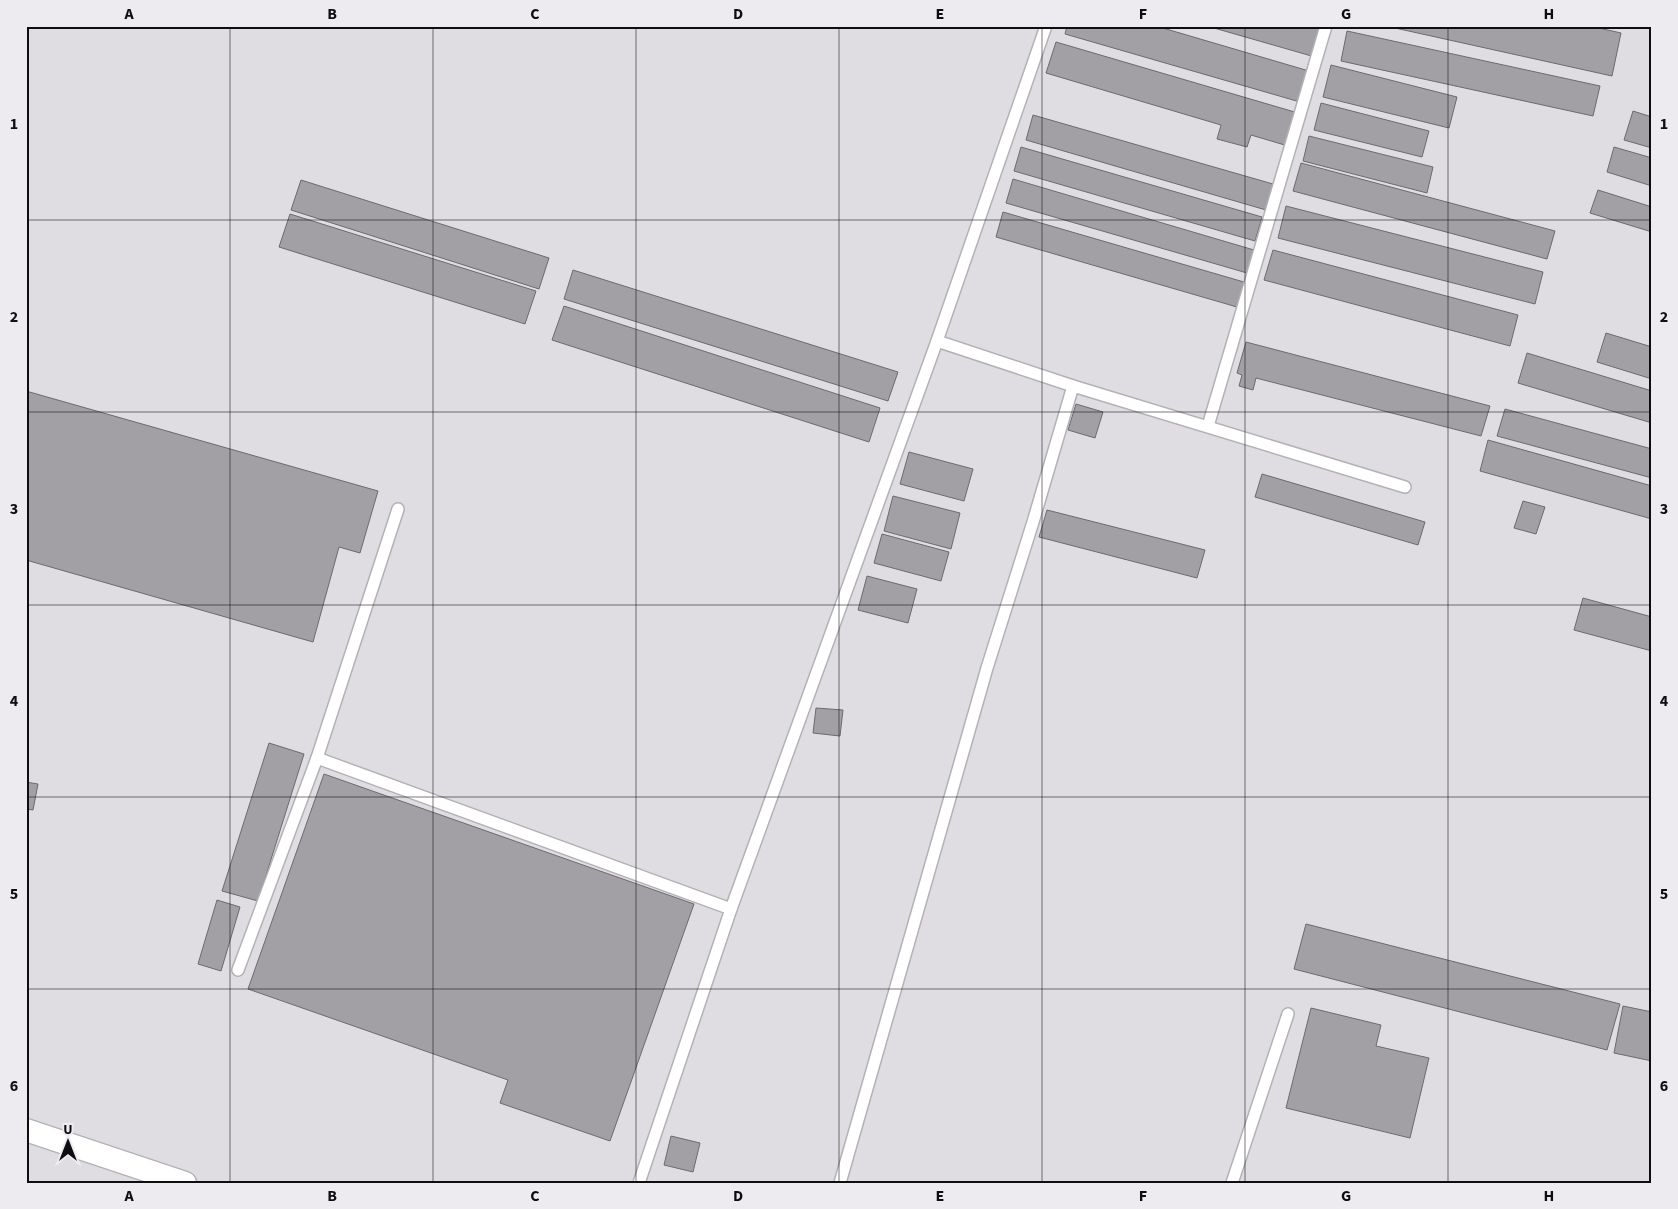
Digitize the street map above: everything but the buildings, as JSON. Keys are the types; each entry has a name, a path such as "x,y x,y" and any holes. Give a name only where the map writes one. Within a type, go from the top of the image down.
{"street":[{"path":"26,1130 185,1183"}],"lane":[{"path":"639,1183 731,909 937,341 1046,26"},
{"path":"1208,426 1326,26"},
{"path":"937,341 1073,386 1405,487"},
{"path":"840,1183 987,668 1034,522 1073,386"},
{"path":"238,970 317,758 398,509"},
{"path":"317,758 731,909"},
{"path":"1232,1183 1288,1014"}]}
